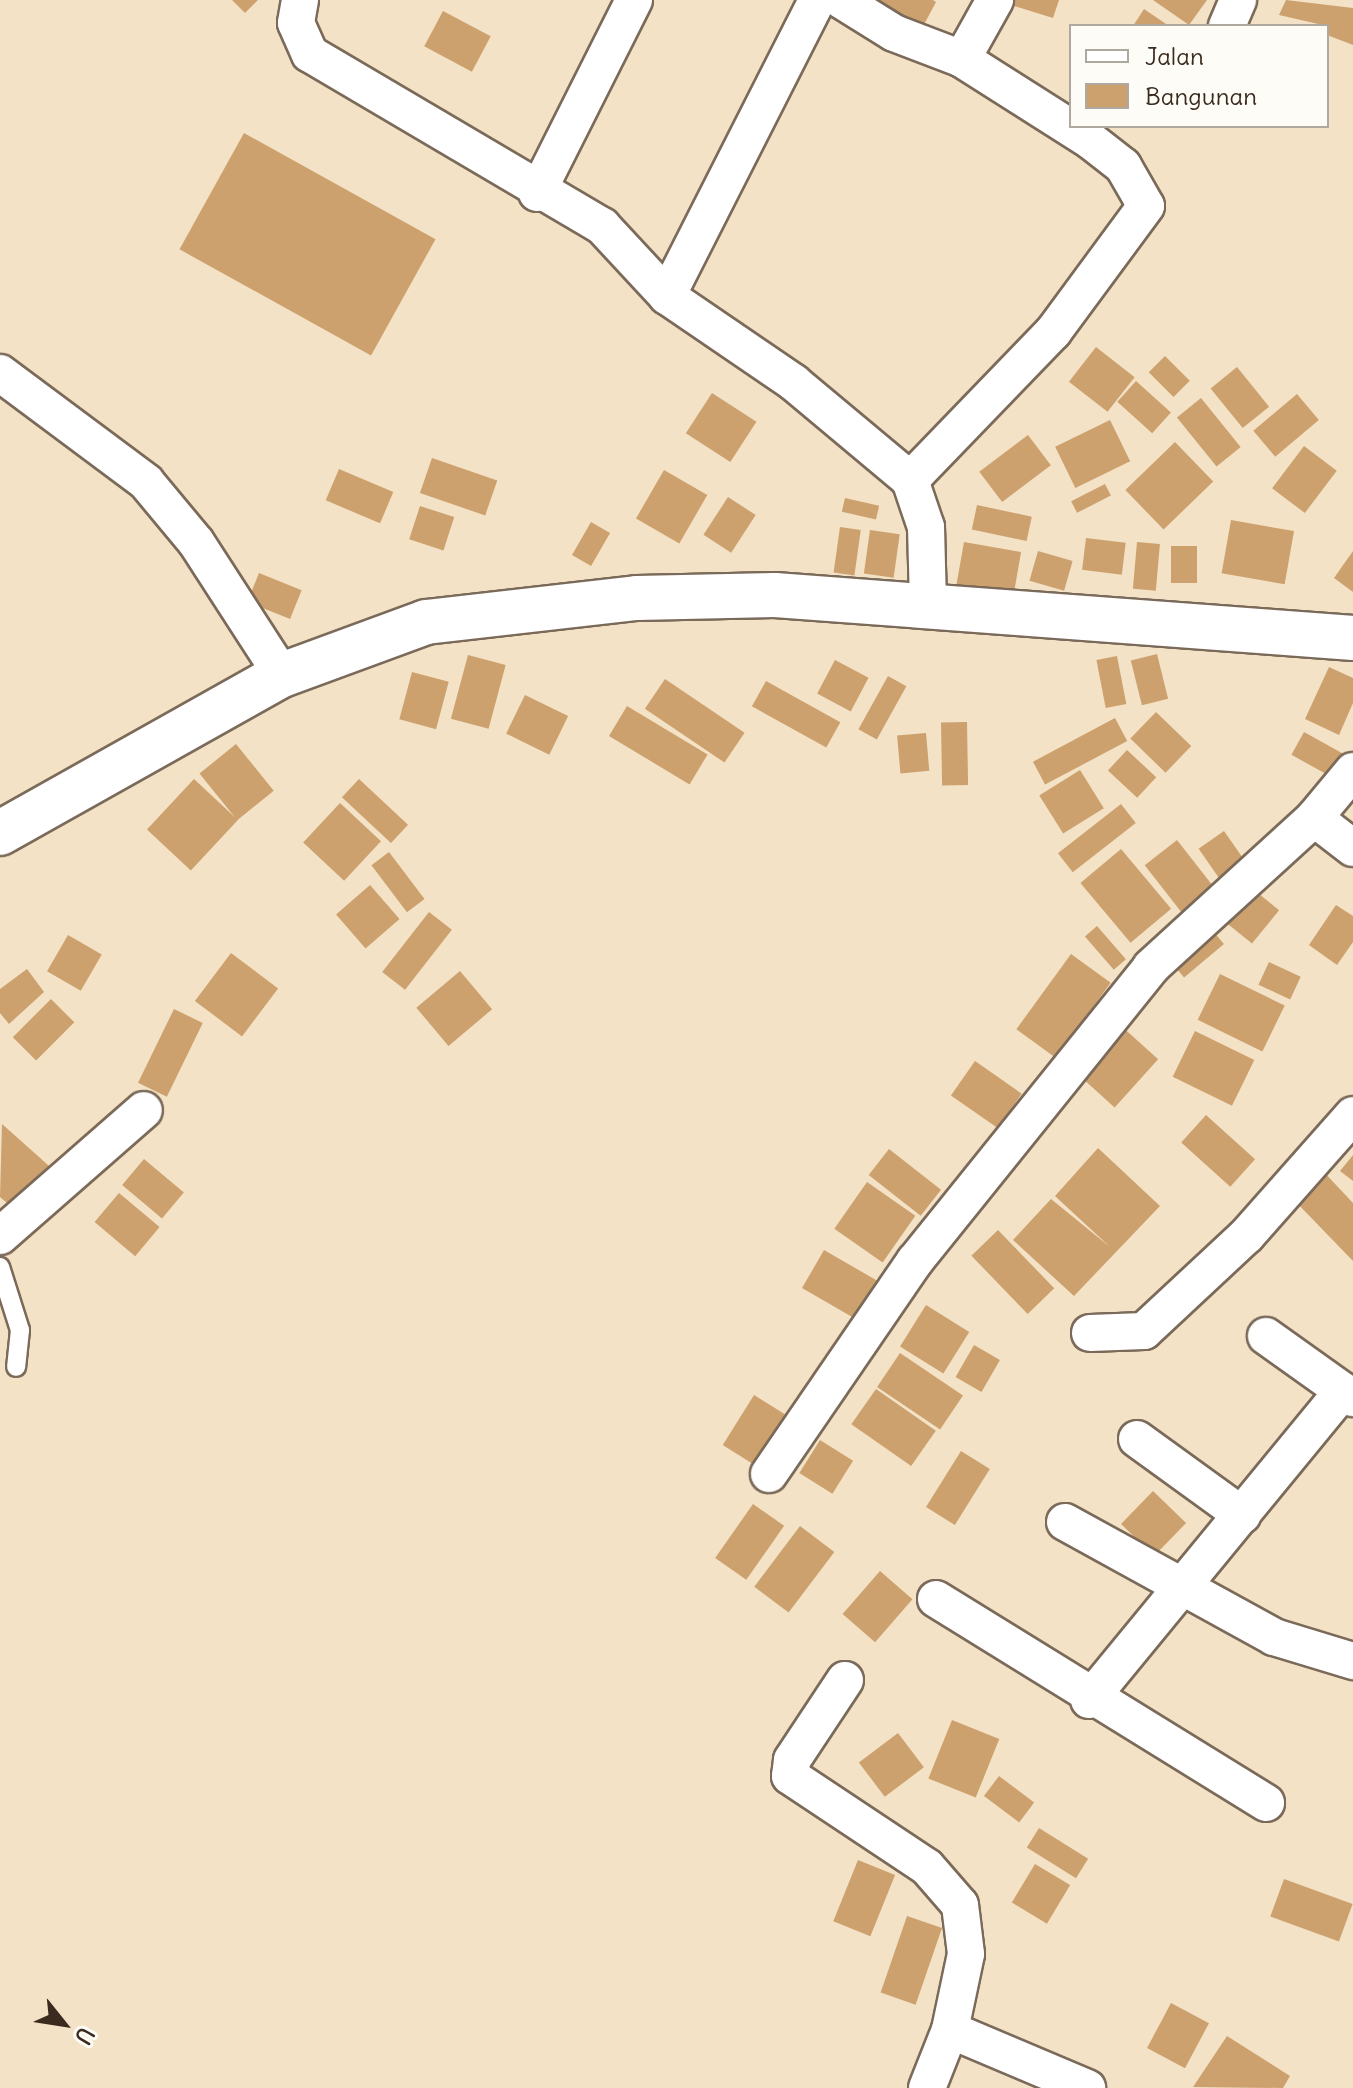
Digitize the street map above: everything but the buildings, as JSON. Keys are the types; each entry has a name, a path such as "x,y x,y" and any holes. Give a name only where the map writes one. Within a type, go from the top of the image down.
{"street":[{"path":"300,0 296,23 310,54 537,193 602,226 667,296 793,382 910,480 926,527 928,604"},
{"path":"537,193 634,0"},
{"path":"667,296 817,0"},
{"path":"841,0 894,33 962,59 1123,166 1146,206 1053,332 910,480"},
{"path":"962,59 995,0"},
{"path":"1228,24 1238,0"},
{"path":"0,373 146,482 196,542 282,675"},
{"path":"0,833 282,675 426,622 554,605 775,595 1353,638"},
{"path":"769,1474 915,1261 1151,967 1314,818 1353,771"},
{"path":"1314,818 1353,848"},
{"path":"0,1236 144,1110"},
{"path":"1090,1333 1144,1331 1155,1323 1247,1235 1353,1115"},
{"path":"1089,1700 1185,1588 1242,1515 1348,1395 1266,1336"},
{"path":"1137,1439 1242,1515"},
{"path":"1065,1522 1274,1637 1353,1661"},
{"path":"936,1599 1089,1700 1266,1803"},
{"path":"845,1680 792,1760 790,1776 927,1867 960,1905 966,1954 950,2030 927,2088"},
{"path":"950,2030 1087,2088"}],"lane":[{"path":"0,1267 20,1330 16,1367"}]}
